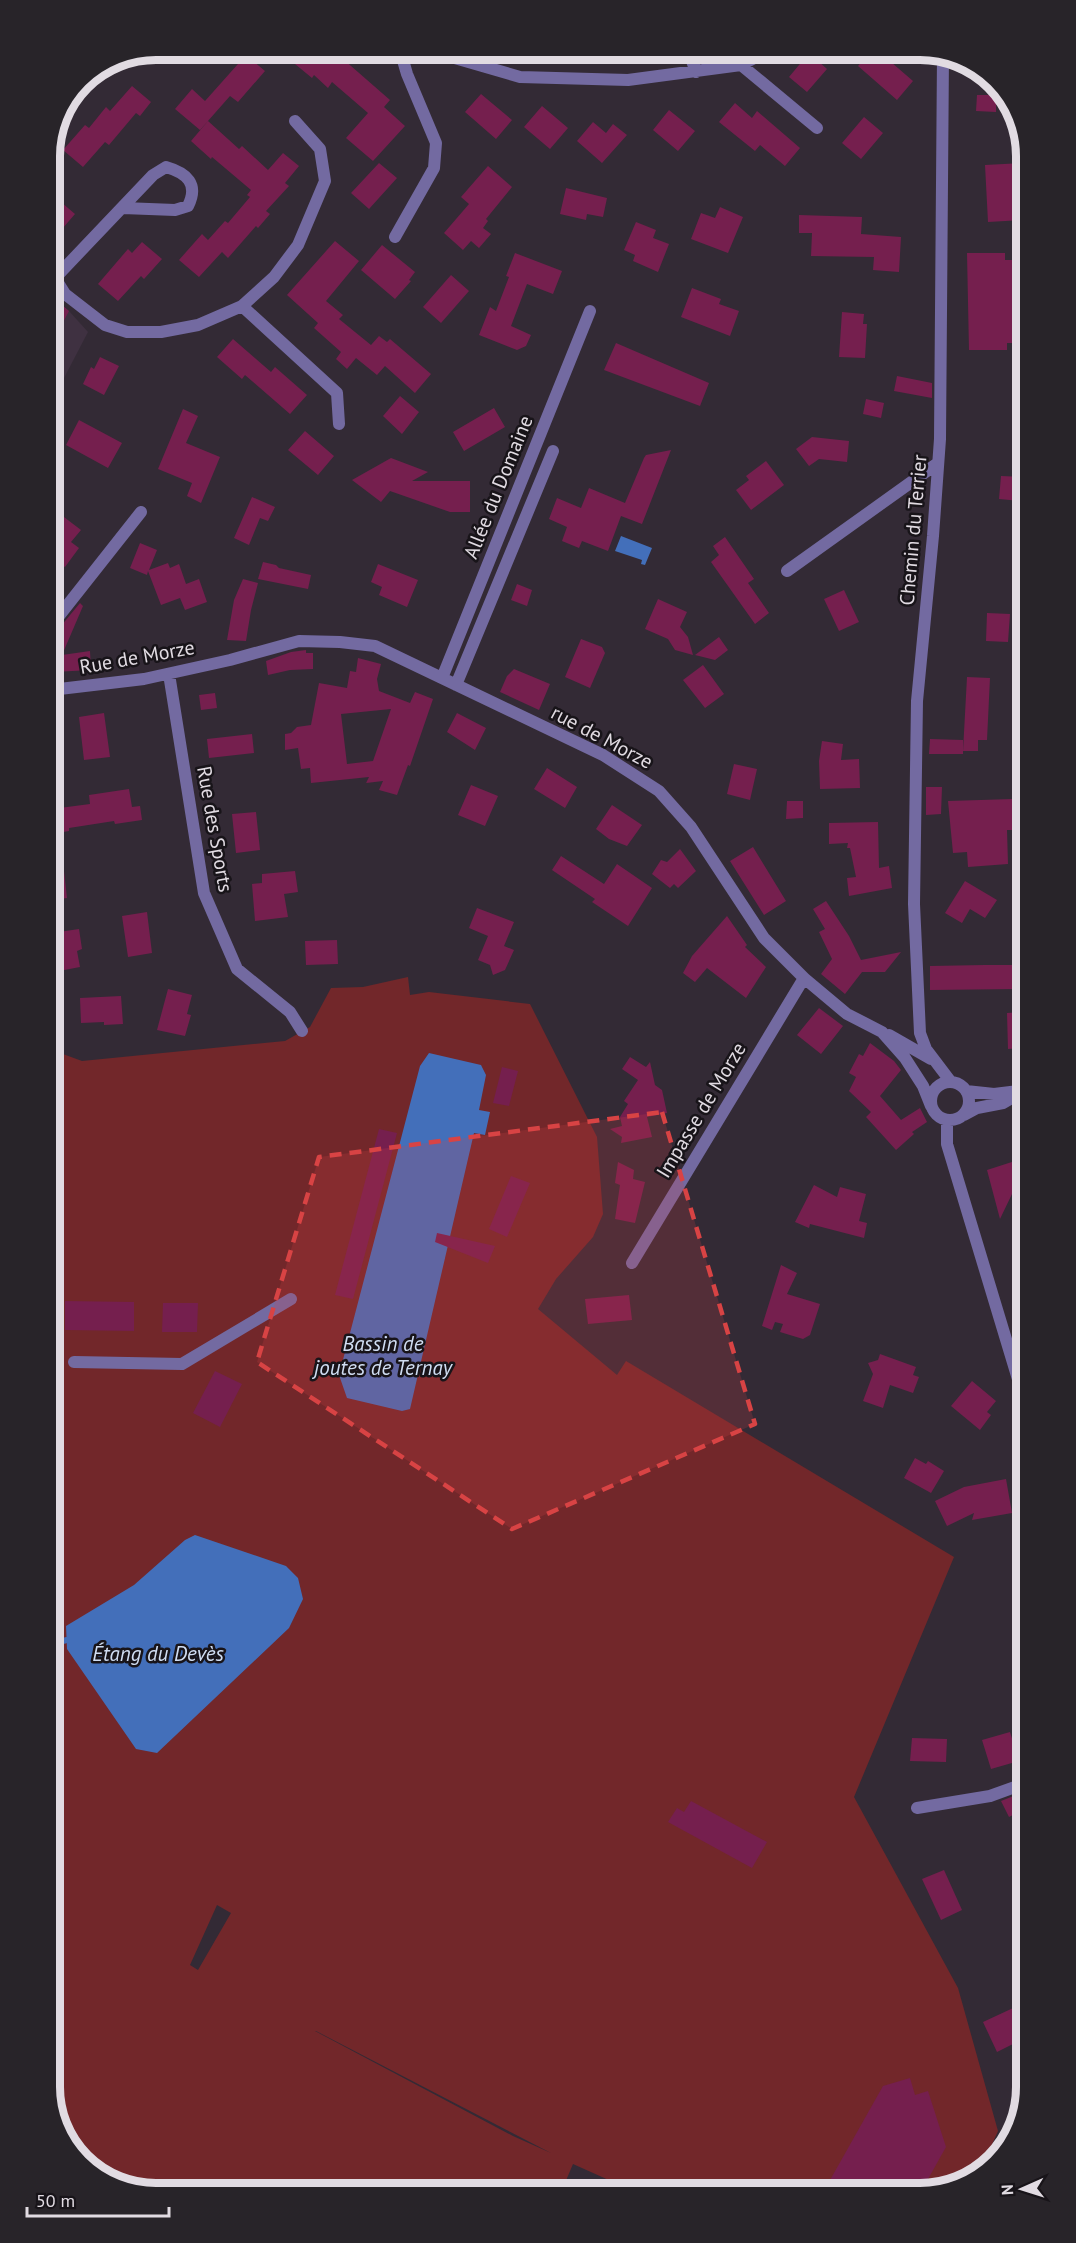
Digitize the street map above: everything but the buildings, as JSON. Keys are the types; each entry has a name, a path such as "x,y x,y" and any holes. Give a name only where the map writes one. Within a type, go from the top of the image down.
{"street":[{"path":"395,237 434,168 436,143 403,60"},
{"path":"461,60 520,77 628,80 741,65 751,60"},
{"path":"692,60 696,72"},
{"name":"Chemin du Terrier","path":"934,1062 920,1033 914,904 916,701 938,463 943,63"},
{"path":"741,65 817,128"},
{"path":"60,287 65,294 105,325 127,332 161,332 198,325 242,306 274,278 298,245 325,181 320,149 295,121"},
{"path":"60,269 123,208 153,175 166,167 180,171 192,185 193,197 188,206 175,210 123,208"},
{"path":"242,306 337,393 339,424"},
{"name":"Allée du Domaine","path":"442,678 590,312"},
{"path":"456,685 553,451"},
{"path":"787,571 938,463"},
{"path":"60,615 141,512"},
{"name":"rue de Morze","path":"230,660 299,641 375,646 603,755 659,791 691,827 764,938 804,978 847,1014 882,1032 901,1047 934,1062"},
{"name":"Rue de Morze","path":"60,689 144,679 230,660"},
{"name":"Rue des Sports","path":"169,674 204,893 237,969 290,1012 302,1031"},
{"name":"Impasse de Morze","path":"632,1263 804,978"},
{"path":"918,1008 911,1030 901,1047 937,1116 947,1121 953,1120 977,1108 1003,1102 1016,1095"},
{"path":"934,1062 951,1082 960,1085 966,1091 969,1101 964,1115"},
{"path":"931,1106 935,1089 951,1082"},
{"path":"966,1091 994,1094 1016,1092"},
{"path":"947,1121 947,1144 1016,1373"},
{"path":"74,1362 182,1364 291,1299"},
{"path":"917,1808 990,1796 1016,1787"}],"highlighted area":[{"path":"662,1112 755,1424 512,1529 257,1362 319,1157"}],"shaded area":[{"path":"60,303 88,332 60,386"},
{"path":"408,977 410,995 429,992 530,1004 597,1137 603,1214 593,1237 556,1279 538,1309 617,1375 626,1361 954,1557 854,1797 958,1988 998,2131 987,2155 957,2176 920,2183 615,2183 573,2164 565,2183 149,2183 125,2178 97,2163 80,2146 67,2124 60,2087 60,1053 82,1061 285,1041 310,1027 331,988 363,987","holes":["217,1905 231,1913 198,1970 190,1965","316,2031 551,2153 513,2136"]}],"water":[{"path":"621,536 652,548 645,565 641,564 642,560 615,551"},
{"name":"Bassin de joutes de Ternay","path":"429,1053 481,1065 486,1075 479,1110 490,1112 485,1135 474,1133 410,1409 402,1411 347,1398 339,1375 420,1066"},
{"name":"Étang du Devès","path":"195,1535 286,1566 298,1578 303,1599 289,1628 157,1753 136,1749 67,1649 66,1626 134,1585 185,1540"}],"waterway":[{"path":"60,1642 67,1640"}]}
